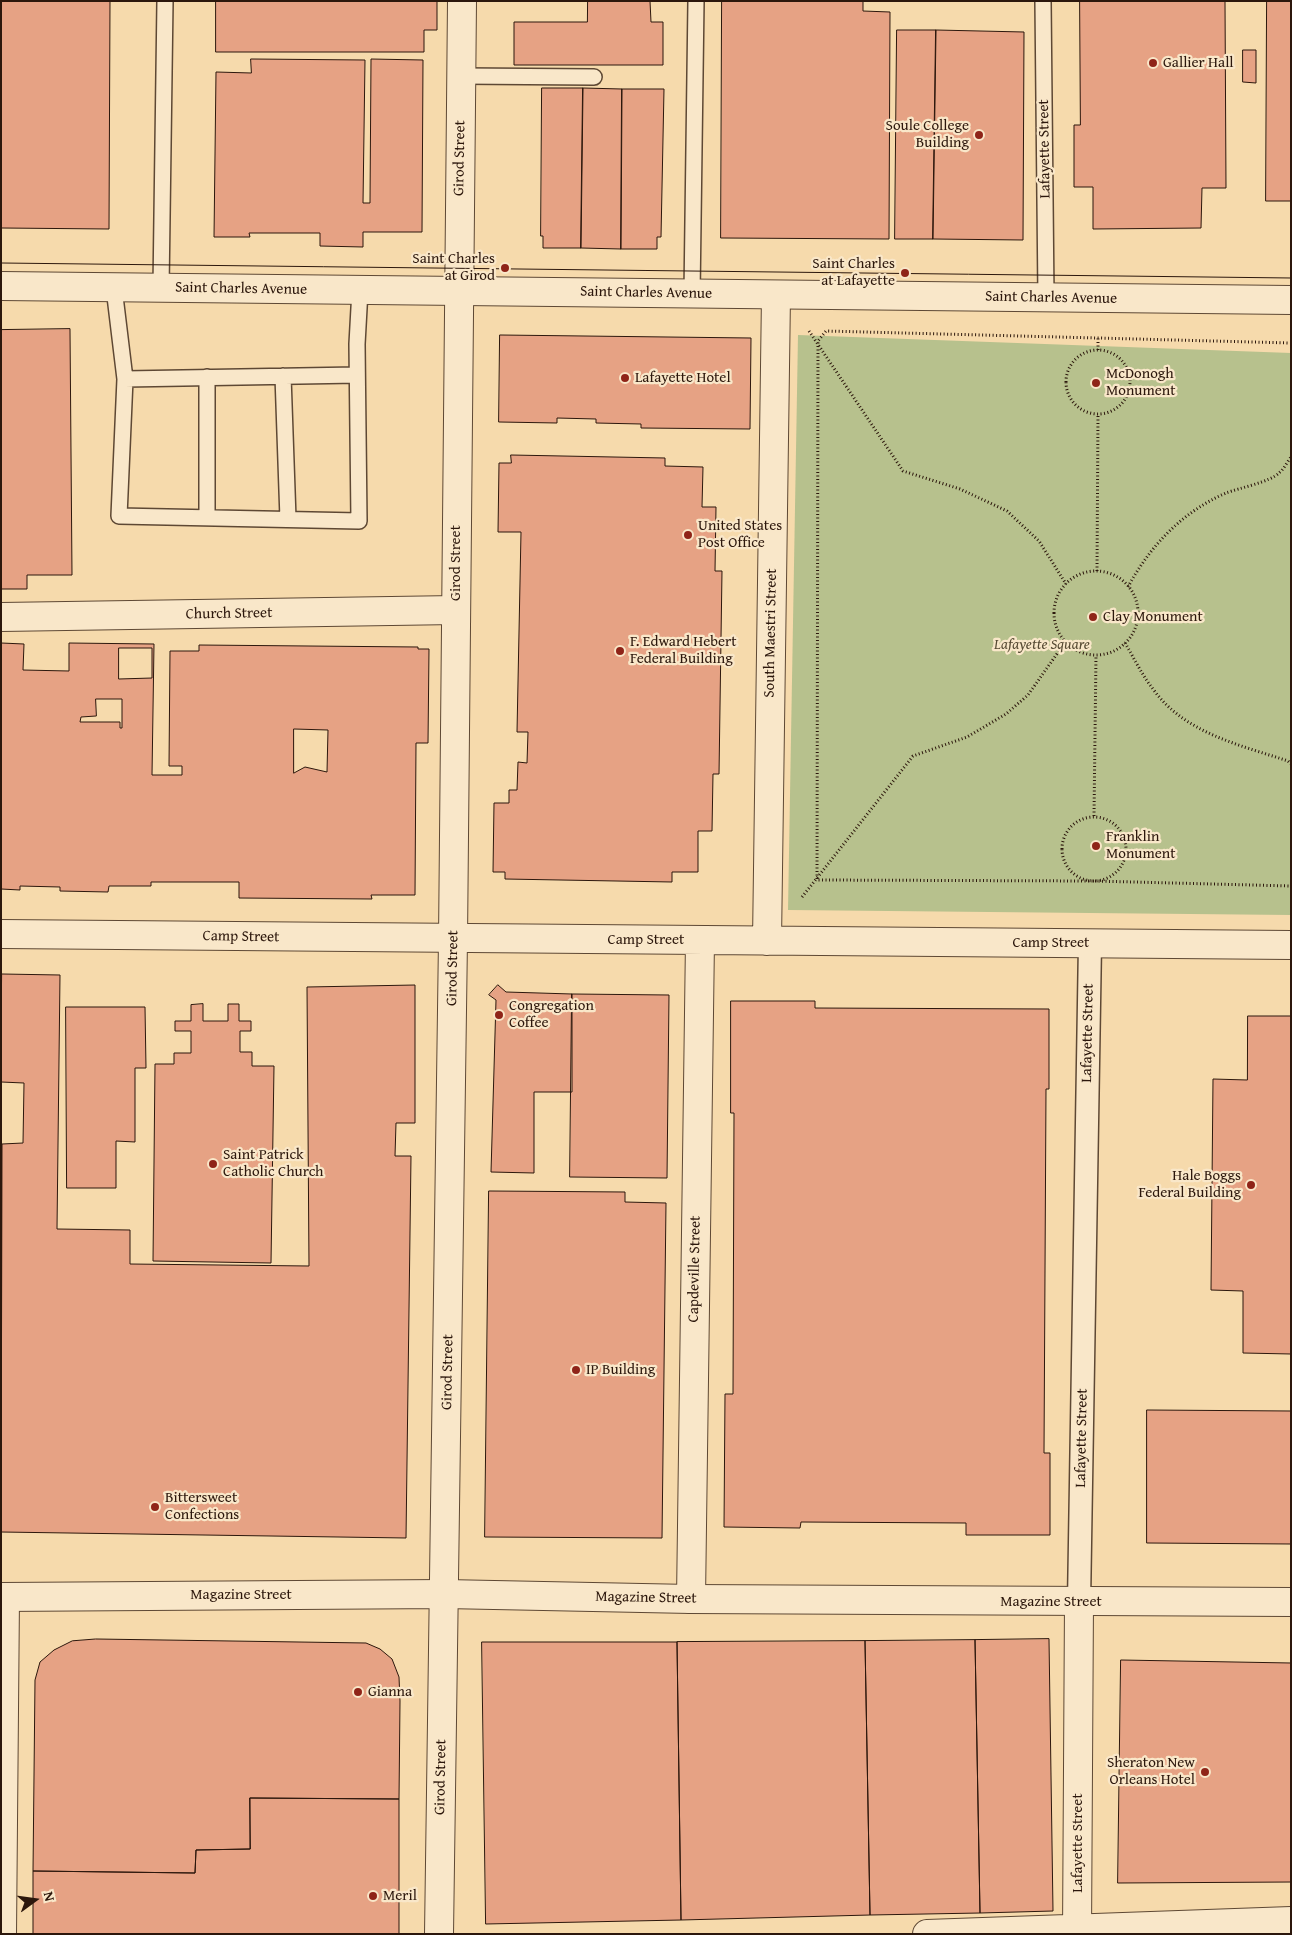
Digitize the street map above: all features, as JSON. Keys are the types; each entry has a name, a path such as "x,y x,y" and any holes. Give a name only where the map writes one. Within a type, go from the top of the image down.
{"street":[{"name":"Girod Street","path":"439,1934 453,939 462,1"},
{"name":"Saint Charles Avenue","path":"1,286 1291,300"},
{"name":"South Maestri Street","path":"767,941 776,295"},
{"name":"Church Street","path":"1,617 456,610"},
{"name":"Camp Street","path":"1,934 1291,945"},
{"name":"Capdeville Street","path":"691,1599 700,940"},
{"name":"Lafayette Street","path":"1077,1930 1079,1602 1090,943"},
{"name":"Magazine Street","path":"3,1597 445,1594 691,1599 1291,1602"},
{"path":"2,1934 3,1597"},
{"path":"927,1934 1291,1921"}],"lane":[{"path":"161,288 165,1"},
{"path":"692,294 696,1"},
{"name":"Lafayette Street","path":"1043,1 1046,298"},
{"path":"461,76 594,77"},
{"path":"114,288 125,379 119,516 359,521 357,375 360,290"},
{"path":"125,379 357,375"},
{"path":"283,376 288,519"},
{"path":"207,377 207,518"}],"path":[{"path":"809,331 818,341 903,471 960,489 1007,511 1039,541 1066,584"},
{"path":"817,880 818,341 826,331 1291,343"},
{"path":"1098,338 1098,350"},
{"path":"1098,350 1110,352 1121,359 1128,370 1130,382 1128,395 1121,406 1110,413 1098,415 1085,413 1074,406 1068,395 1065,382 1067,370 1074,359 1085,352 1098,350"},
{"path":"1097,571 1098,415"},
{"path":"1128,587 1142,562 1164,536 1185,517 1225,494 1278,474 1291,457"},
{"path":"1097,571 1111,574 1128,587 1138,606 1137,621 1132,634 1125,643 1110,653 1096,655 1082,652 1066,641 1060,634 1055,620 1055,605 1060,592 1066,584 1082,573 1097,571"},
{"path":"802,898 913,756 966,737 1006,714 1028,695 1066,641"},
{"path":"1125,643 1153,690 1184,721 1232,743 1288,761 1291,764"},
{"path":"1094,816 1096,655"},
{"path":"1094,816 1106,818 1117,826 1124,836 1126,849 1124,862 1116,872 1106,879 1094,881 1081,879 1071,872 1063,861 1061,849 1064,836 1070,825 1081,818 1094,816"},
{"path":"817,880 1094,881 1291,886"}],"green space":[{"name":"Lafayette Square","path":"798,335 1291,353 1291,915 788,910"}],"building":[{"path":"1,1 110,1 109,229 1,228"},
{"path":"216,1 437,1 437,30 424,30 424,52 216,52"},
{"path":"588,1 650,1 651,22 663,22 663,65 514,65 514,22 587,22"},
{"path":"722,1 863,1 863,11 890,12 889,239 721,238"},
{"name":"Gallier Hall","path":"1080,1 1225,1 1226,188 1202,188 1201,228 1093,229 1093,187 1074,187 1074,125 1080,125"},
{"path":"1267,1 1291,1 1291,201 1266,201"},
{"path":"897,30 936,30 933,239 895,239"},
{"name":"Soule College Building","path":"936,30 1024,32 1023,240 933,239"},
{"path":"1243,50 1256,50 1256,83 1243,82"},
{"path":"251,59 365,60 363,203 370,203 371,59 423,60 422,232 363,232 363,247 320,246 320,233 249,233 250,237 214,237 216,72 251,73"},
{"path":"542,88 583,88 581,248 543,248 543,236 541,236"},
{"path":"583,88 622,89 621,249 581,248"},
{"path":"622,89 664,89 661,237 657,237 657,249 621,249"},
{"path":"70,329 72,575 27,575 27,589 1,589 1,330"},
{"name":"Lafayette Hotel","path":"500,335 751,338 750,429 641,428 641,424 596,423 596,419 557,418 557,423 499,422"},
{"name":"F. Edward Hebert Federal Building","path":"511,455 665,458 665,466 703,467 702,507 716,507 715,571 722,571 719,774 713,774 712,831 698,831 698,872 672,872 672,882 505,879 505,872 493,872 494,803 509,803 509,790 517,790 518,762 527,763 528,732 517,732 521,532 498,532 499,463 511,463"},
{"path":"1,643 24,644 23,670 69,671 69,643 154,644 152,775 182,775 182,766 169,766 170,651 199,651 199,645 418,647 418,649 429,649 428,743 416,743 415,895 371,895 372,899 239,898 239,882 151,882 151,886 109,886 108,892 60,891 60,887 20,886 20,890 1,889","holes":["119,648 152,648 152,678 119,679","96,699 122,699 122,728 120,728 120,722 80,722 81,717 96,716","294,729 328,730 327,772 305,767 294,773"]},
{"path":"2,974 60,975 57,1229 130,1230 130,1264 309,1266 307,987 415,985 415,1123 396,1123 395,1156 411,1156 406,1538 1,1532 2,1144 23,1143 24,1083 1,1082"},
{"path":"498,985 506,992 572,994 572,1092 534,1092 534,1173 491,1172 496,1000 489,995"},
{"path":"572,994 669,995 667,1178 570,1177"},
{"path":"731,1001 815,1001 815,1008 1049,1009 1049,1089 1046,1089 1044,1453 1050,1453 1050,1535 966,1535 966,1523 801,1522 800,1528 724,1527 725,1394 733,1394 734,1113 731,1113"},
{"name":"Saint Patrick Catholic Church","path":"203,1004 203,1021 228,1021 228,1004 239,1004 239,1021 251,1021 251,1031 240,1031 240,1052 252,1052 252,1066 274,1066 271,1263 153,1261 155,1064 174,1064 174,1053 191,1053 191,1031 175,1031 175,1021 191,1021 191,1005"},
{"path":"66,1007 145,1007 146,1068 135,1068 135,1142 116,1141 116,1188 67,1188"},
{"name":"Hale Boggs Federal Building","path":"1248,1016 1291,1016 1291,1354 1243,1353 1243,1291 1211,1290 1213,1079 1247,1080"},
{"name":"IP Building","path":"489,1191 625,1192 625,1202 666,1203 662,1538 485,1537"},
{"path":"1147,1410 1291,1411 1291,1544 1147,1543"},
{"path":"96,1639 366,1643 380,1649 392,1659 399,1677 399,1799 250,1798 250,1849 196,1850 195,1873 33,1871 35,1680 40,1662 54,1650 72,1641"},
{"path":"1049,1639 1053,1911 980,1913 975,1640"},
{"path":"975,1640 980,1913 870,1915 865,1641"},
{"path":"865,1641 870,1915 681,1920 677,1642"},
{"path":"482,1642 677,1642 681,1920 486,1924"},
{"name":"Sheraton New Orleans Hotel","path":"1121,1660 1291,1663 1291,1882 1118,1883"},
{"path":"250,1798 399,1799 399,1934 33,1934 33,1871 195,1873 196,1850 250,1849"}],"tram line":[{"path":"1,263 1291,278"}],"place":[{"name":"Gallier Hall","path":"1153,63"},
{"name":"Soule College Building","path":"979,135"},
{"name":"Saint Charles at Girod","path":"505,268"},
{"name":"Saint Charles at Lafayette","path":"905,273"},
{"name":"Lafayette Hotel","path":"625,378"},
{"name":"McDonogh Monument","path":"1096,383"},
{"name":"United States Post Office","path":"688,535"},
{"name":"Clay Monument","path":"1093,617"},
{"name":"F. Edward Hebert Federal Building","path":"620,651"},
{"name":"Franklin Monument","path":"1096,846"},
{"name":"Congregation Coffee","path":"499,1015"},
{"name":"Saint Patrick Catholic Church","path":"213,1164"},
{"name":"Hale Boggs Federal Building","path":"1251,1185"},
{"name":"IP Building","path":"576,1370"},
{"name":"Bittersweet Confections","path":"155,1507"},
{"name":"Gianna","path":"358,1692"},
{"name":"Sheraton New Orleans Hotel","path":"1205,1772"},
{"name":"Meril","path":"373,1896"}]}
